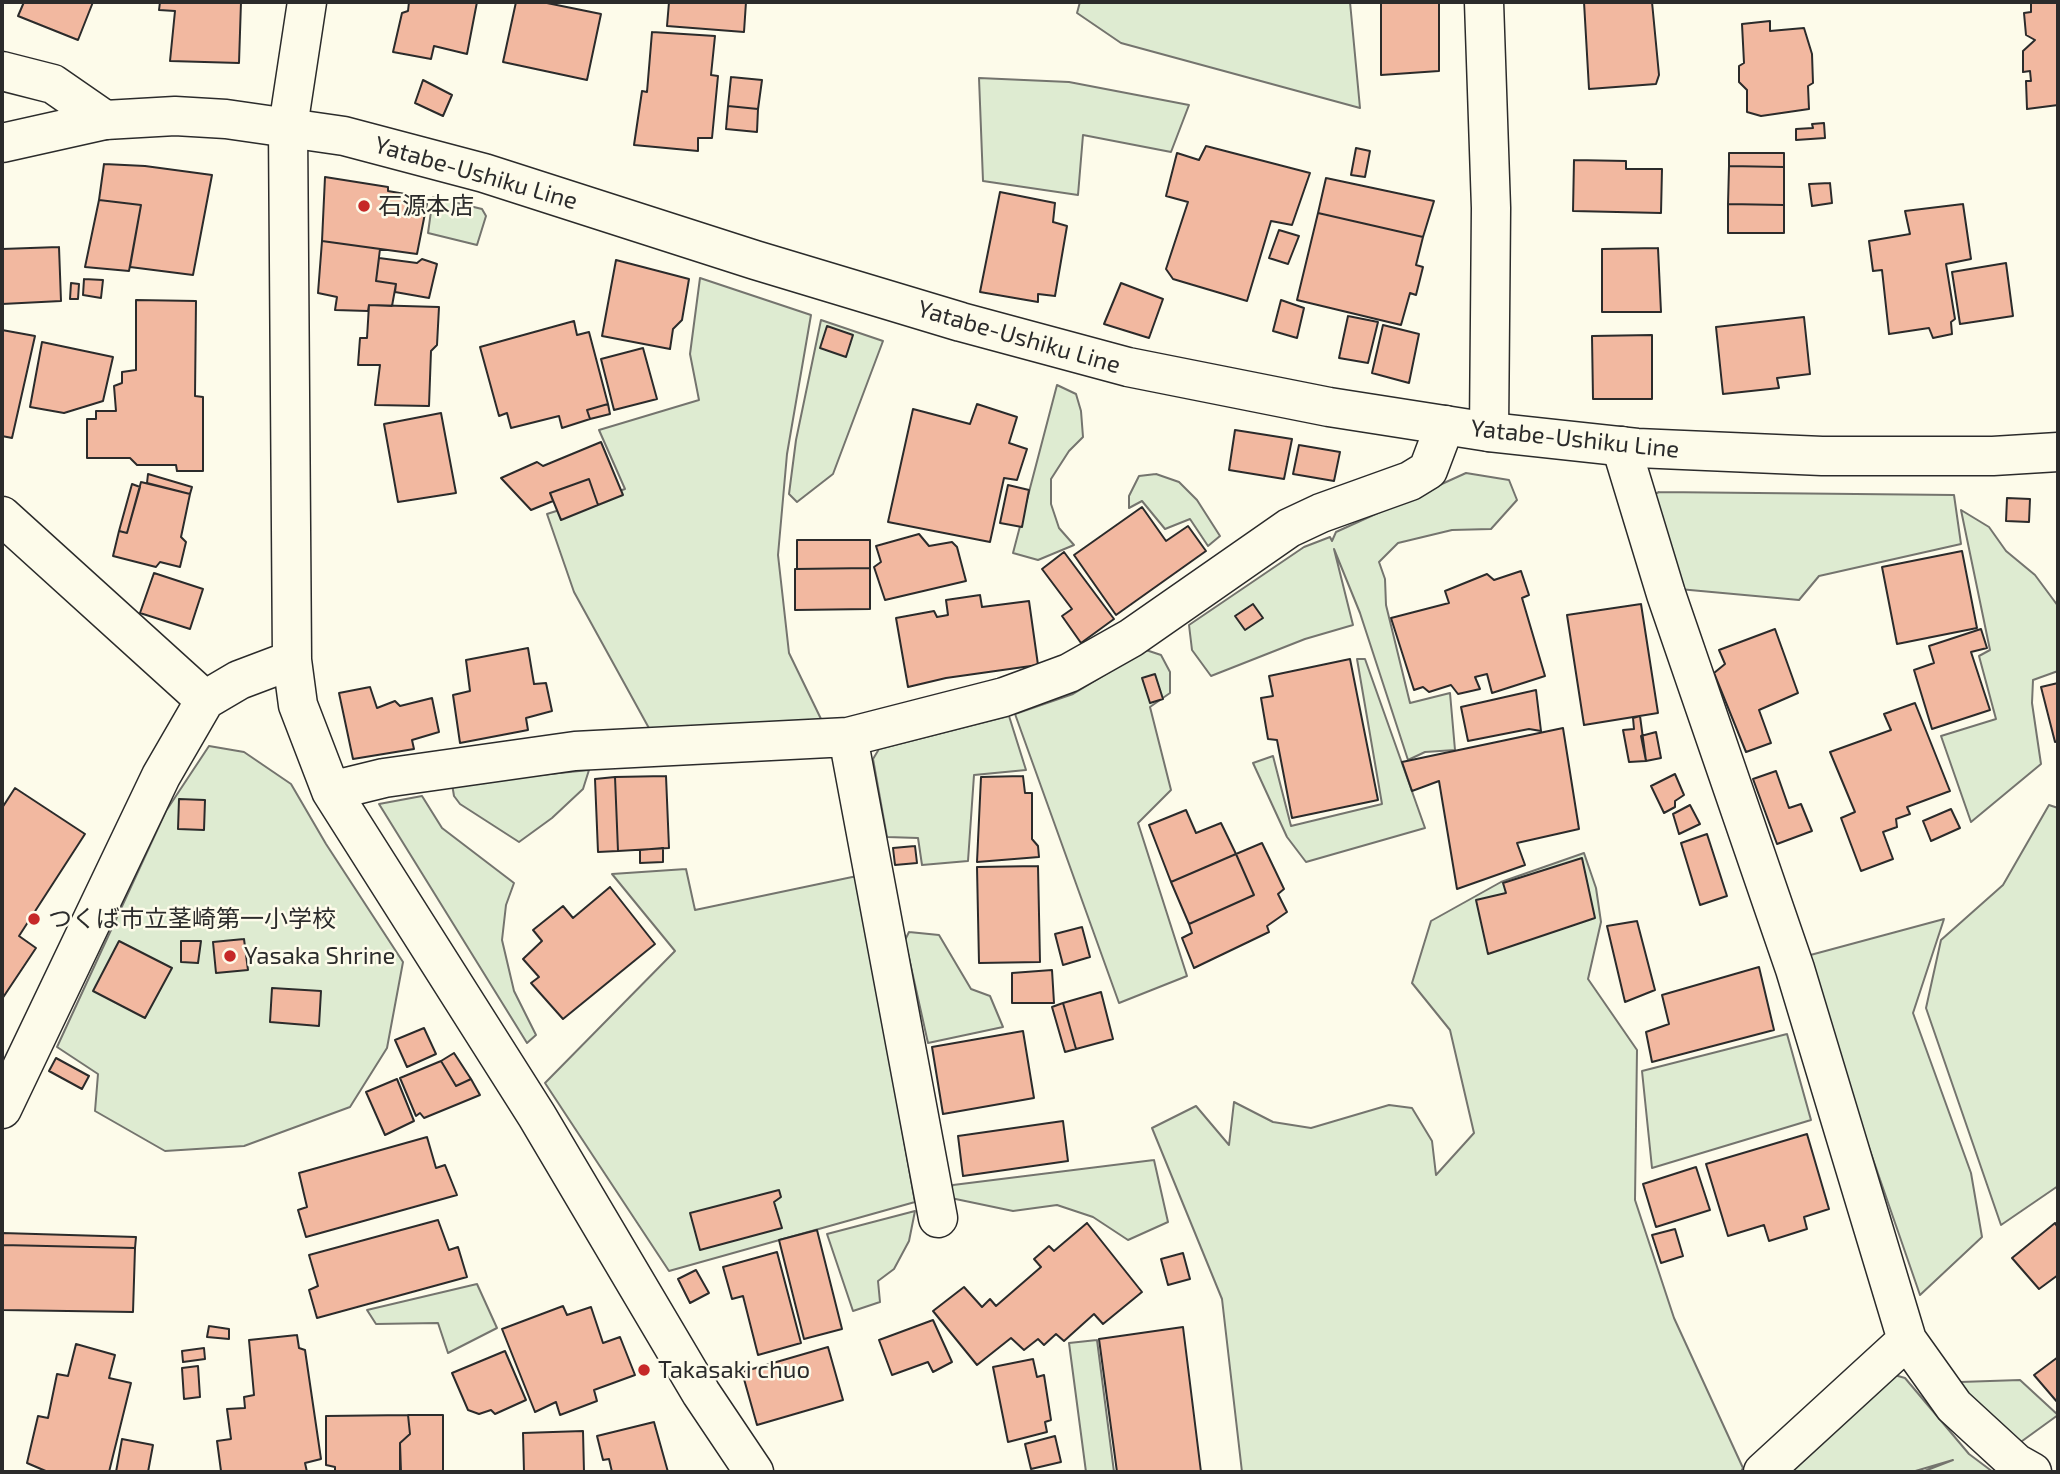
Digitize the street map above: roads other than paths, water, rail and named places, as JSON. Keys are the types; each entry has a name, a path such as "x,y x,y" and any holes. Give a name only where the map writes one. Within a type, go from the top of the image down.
{"street":[{"path":"307,2 288,127 292,660 298,705 331,791 537,1116 701,1393 754,1472"},
{"path":"1484,2 1491,208 1489,432"},
{"path":"2,71 52,84 105,120"},
{"name":"Yatabe-Ushiku Line","path":"2,143 105,120 175,116 288,127 376,143 484,173 755,260 961,322 1128,367 1329,407 1489,432 1621,446 1822,456 1993,456 2058,452"},
{"path":"331,791 384,778 575,751 848,737 1004,697 1069,673 1187,601 1289,528 1321,513 1409,481 1428,470 1445,425"},
{"path":"1621,446 1666,594 1795,969 1907,1340 1954,1406 2016,1463 2032,1472"},
{"path":"2,516 205,700"},
{"path":"2,1109 161,776 205,700 239,680 292,660"},
{"path":"848,737 938,1218"},
{"path":"1763,1472 1907,1340"}],"place":[{"name":"石源本店","path":"364,206"},
{"name":"つくば市立茎崎第一小学校","path":"34,919"},
{"name":"Yasaka Shrine","path":"230,956"},
{"name":"Takasaki chuo","path":"644,1370"}]}
